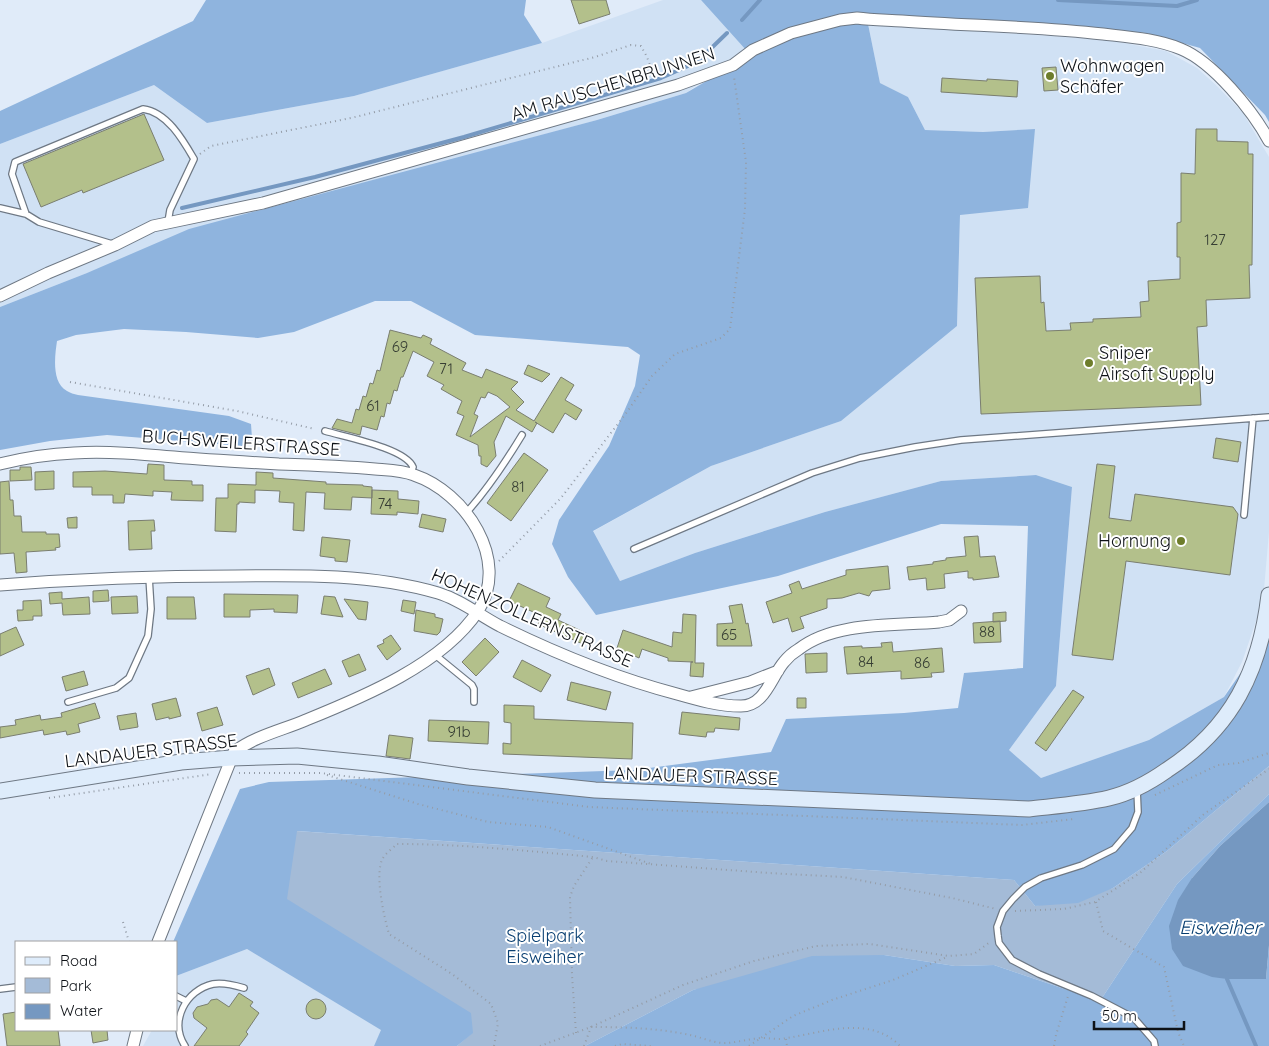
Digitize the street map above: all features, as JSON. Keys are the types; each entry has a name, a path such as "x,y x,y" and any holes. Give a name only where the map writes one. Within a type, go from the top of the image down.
{"main road":[{"name":"LANDAUER STRASSE","path":"0,791 181,762 229,765 297,756 337,759 468,777 596,790 1029,809 1063,806 1110,798 1137,787 1169,770 1201,746 1229,713 1238,697 1263,636 1269,595"}],"street":[{"name":"AM RAUSCHENBRUNNEN","path":"0,296 48,273 116,245 153,226 263,203 678,86 733,66 753,50 791,33 840,20 857,18 985,27 1040,28 1129,37 1163,43 1182,49 1196,57 1214,72 1244,103 1260,123 1269,141"},
{"name":"BUCHSWEILERSTRASSE","path":"0,464 75,452 365,468 411,473 436,485 466,512 481,535 488,571 486,594 477,612 466,625 434,654 403,675 306,720 239,748 229,765"},
{"name":"HOHENZOLLERNSTRASSE","path":"0,585 149,576 305,576 382,581 417,587 442,594 458,601 498,625 578,661 622,678 716,704 746,706 752,704 767,689 784,661 798,649 818,637 852,629 939,622 949,620 961,611"},
{"name":"HOHENZOLLERNSTRASSE","path":"689,697 750,682 778,671"},
{"path":"158,941 229,765"},
{"path":"133,1046 137,1031"}],"lane":[{"path":"26,214 12,174 15,162 143,109 153,110 162,118 184,141 194,159 170,210 168,222"},
{"path":"0,208 26,214 39,222 116,245"},
{"path":"634,548 812,473 860,458 961,440 1269,417"},
{"path":"1244,515 1253,418"},
{"path":"325,431 405,456 413,467 411,473"},
{"path":"466,512 497,476 522,435"},
{"path":"68,702 116,688 129,678 148,636 151,609 149,576"},
{"path":"434,654 472,685 474,689 474,702"},
{"path":"1137,787 1138,812 1132,828 1114,849 1082,865 1041,878 1025,887 1003,911 998,927 998,936 999,943 1012,960 1039,974 1092,996 1134,1018 1154,1041 1155,1046"},
{"path":"185,1046 180,1028 180,1014 186,1001 199,990 214,984 229,984 244,988"},
{"path":"0,989 15,987"},
{"path":"178,997 186,1001"}],"path":[{"path":"194,159 211,146 351,118 595,58 631,45 641,46 655,79"},
{"path":"488,571 561,498 652,376 675,354 721,338 730,329 745,209 746,162 733,66"},
{"path":"70,382 237,411 325,431"},
{"path":"49,798 229,765 321,773 418,804 488,822 548,827 654,865"},
{"path":"494,1046 498,1022 490,1004 452,974 389,934 382,905 380,876 383,859 398,844 436,844 593,857 607,861 654,865 843,877 952,898 1003,911 1029,912 1095,902 1140,873 1204,814 1269,769"},
{"path":"576,1033 570,897 574,886 593,857"},
{"path":"1095,902 1103,931 1164,966 1178,1032 1184,1046"},
{"path":"123,922 129,941"},
{"path":"540,1046 591,1027 683,985 754,961 816,946 870,944 950,956 974,954 998,936"},
{"path":"749,1046 792,1016 832,1000 893,980 950,956"},
{"path":"1054,1046 1071,987"},
{"path":"591,1027 631,1027 659,1030 725,1043 760,1038 786,1039 844,1027 872,1030 891,1036 900,1046"},
{"path":"584,1046 591,1027"},
{"path":"786,1039 787,1046"},
{"path":"614,1046 622,1044 650,1046"}],"shaded area":[{"path":"206,0 526,0 524,15 542,43 354,96 207,123 154,85 0,144 0,111 193,21"},
{"path":"663,0 701,0 746,50 686,93 597,120 373,181 87,273 0,307 0,144 154,85 207,123 354,96 542,43"},
{"path":"701,0 1269,0 1269,122 1265,115 1200,48 1146,33 984,20 877,16 746,50"},
{"path":"855,22 868,24 880,83 908,97 925,130 983,132 1035,129 1028,208 960,215 957,326 841,421 711,466 593,531 620,581 695,553 825,512 941,481 1036,475 1072,487 1056,686 1009,750 1041,778 1149,740 1224,697 1269,632 1269,766 1167,851 1113,888 1078,903 1035,906 1014,880 297,831 287,899 471,1013 473,1033 457,1046 374,1046 381,1030 247,949 178,975 178,941 173,941 240,789 269,782 634,770 771,752 786,719 904,713 958,708 964,673 1023,668 1028,526 941,524 778,576 596,615 568,577 552,544 559,520 609,446 635,386 640,355 628,347 475,335 411,301 375,301 294,332 258,338 124,329 76,335 57,341 56,347 56,375 62,387 68,392 229,416 251,424 252,438 242,446 107,435 50,441 0,450 0,307 87,273 189,229 597,120 686,93 744,59 814,31"},
{"path":"868,24 1108,40 1166,51 1197,68 1217,86 1243,113 1269,157 1269,532 1263,601 1242,662 1224,697 1149,740 1041,778 1009,750 1056,686 1072,487 1036,475 941,481 825,512 695,553 620,581 592,532 711,466 841,421 957,326 960,215 1035,129 983,132 925,130 908,97 880,83"},
{"path":"1269,794 1269,802 1220,846 1192,878 1266,979 1269,945 1269,1046 585,1046 693,990 812,956 884,955 955,966 994,965 1100,1001 1177,884"},
{"path":"247,949 382,1030 374,1046 143,1046 151,1031 178,1031 178,975"}],"green space":[{"name":"Spielpark Eisweiher","path":"1269,766 1269,794 1177,884 1100,1001 994,965 955,966 884,955 693,990 585,1046 457,1046 472,1033 286,899 296,831 1014,880 1035,906 1113,888 1167,851"}],"water":[{"name":"Eisweiher","path":"1269,802 1269,945 1266,979 1212,977 1183,966 1172,949 1169,926 1178,900 1192,878 1220,846"}],"building":[{"path":"571,0 606,0 610,14 579,24"},
{"path":"1056,67 1058,90 1044,91 1042,68"},
{"path":"942,78 1018,81 1017,97 941,92"},
{"path":"144,114 164,160 83,193 82,190 41,207 23,164"},
{"name":"Sniper Airsoft Supply","path":"1196,129 1217,129 1217,141 1248,142 1248,154 1253,154 1252,265 1249,265 1250,298 1206,300 1207,326 1197,327 1201,405 981,414 975,278 1040,276 1041,303 1044,302 1046,331 1071,330 1070,323 1093,322 1093,319 1141,317 1140,302 1149,301 1148,281 1180,279 1180,257 1177,257 1177,223 1181,222 1181,173 1195,174"},
{"path":"390,330 421,338 423,335 432,339 430,344 466,363 462,370 482,378 486,369 518,382 511,389 524,402 516,410 534,421 561,377 574,385 565,400 582,410 576,420 565,413 553,433 537,423 532,432 506,416 494,442 496,456 487,467 481,464 478,445 456,435 464,416 457,413 462,401 441,389 444,385 427,376 434,362 413,351 397,391 394,390 390,404 387,403 384,417 381,416 377,430 362,426 360,435 332,428 337,419 352,423 356,409 359,410 363,396 366,397 370,383 373,384 377,370 380,371","holes":["488,392 497,396 510,407 470,437 478,416 474,414 481,397 485,398"]},
{"path":"528,365 550,374 542,382 524,374"},
{"path":"1216,438 1241,442 1238,462 1213,458"},
{"path":"524,453 548,470 511,521 487,503"},
{"path":"148,464 164,465 164,480 192,481 192,485 203,485 203,501 171,500 172,492 153,491 153,496 125,494 124,503 113,503 113,495 92,495 92,487 73,487 73,472 105,471 147,474"},
{"path":"1097,464 1115,466 1109,518 1131,521 1135,494 1233,507 1238,514 1230,575 1126,561 1113,660 1072,655"},
{"path":"20,467 31,467 32,480 10,481 10,470 20,470"},
{"path":"54,471 54,489 35,490 35,472"},
{"path":"256,472 273,473 273,478 372,487 372,498 352,497 351,510 324,509 325,493 306,492 304,531 293,530 294,503 279,502 280,491 255,490 255,503 239,502 237,504 236,532 215,531 216,498 228,498 228,484 256,485"},
{"path":"9,481 10,500 13,500 14,516 21,516 22,532 59,534 60,547 55,548 56,550 26,552 27,572 16,573 14,553 0,554 0,482"},
{"path":"372,490 398,491 398,499 419,501 418,514 397,512 397,515 371,514"},
{"path":"422,514 446,519 443,532 419,527"},
{"path":"77,517 77,528 68,528 67,518"},
{"path":"154,520 155,531 151,531 152,549 129,550 128,521"},
{"path":"978,536 980,557 995,556 999,577 973,580 973,578 968,578 968,571 944,574 945,588 927,590 926,578 909,580 907,567 933,564 933,562 946,560 946,558 966,556 964,537"},
{"path":"322,537 350,540 347,562 335,561 335,558 320,556"},
{"path":"888,566 890,589 872,591 869,596 859,593 842,598 827,599 827,608 800,617 804,628 792,632 788,618 773,623 766,602 792,593 789,585 799,581 802,589 846,575 846,570"},
{"path":"518,583 550,598 546,607 561,614 558,620 590,635 585,645 538,624 542,616 509,601"},
{"path":"108,590 109,601 93,602 93,591"},
{"path":"62,592 62,599 89,597 90,614 63,615 62,603 50,604 49,593"},
{"path":"224,594 298,595 297,613 274,612 274,609 250,610 250,617 224,617"},
{"path":"137,596 138,613 112,614 111,597"},
{"path":"324,596 335,597 343,617 321,614"},
{"path":"167,597 194,597 196,619 167,619"},
{"path":"344,599 368,602 366,620 358,619"},
{"path":"41,600 42,616 33,616 33,620 18,621 17,610 23,610 23,601"},
{"path":"403,600 416,602 414,614 401,611"},
{"path":"742,604 752,646 717,646 717,624 733,623 729,606"},
{"path":"416,610 435,614 435,617 443,619 440,632 437,635 414,631"},
{"path":"1006,612 1006,621 993,622 993,613"},
{"path":"683,614 696,615 695,663 704,663 703,677 690,676 691,662 693,662 668,661 668,658 642,649 639,658 617,648 623,630 672,647 673,632 682,633"},
{"path":"1000,621 1001,642 974,643 973,623"},
{"path":"16,627 24,645 0,656 0,634"},
{"path":"391,635 401,649 387,660 377,646 384,643 383,640"},
{"path":"485,638 499,652 476,676 462,662"},
{"path":"892,642 893,652 942,648 944,672 931,673 932,677 901,679 901,671 847,674 844,647 882,647 881,643"},
{"path":"827,653 827,672 806,673 805,654"},
{"path":"359,654 366,670 349,677 342,661"},
{"path":"522,660 551,675 541,692 513,677"},
{"path":"269,668 275,685 253,695 246,676"},
{"path":"325,669 332,684 298,698 292,683"},
{"path":"84,671 88,685 66,691 62,677"},
{"path":"571,682 611,692 606,710 567,700"},
{"path":"1073,690 1084,697 1046,751 1035,743"},
{"path":"176,698 181,716 156,720 152,704"},
{"path":"797,698 806,698 806,708 797,708"},
{"path":"95,703 100,718 78,724 80,732 67,735 66,731 44,735 43,730 0,738 0,727 16,725 15,720 40,715 41,720 62,717 61,713"},
{"path":"504,705 534,706 534,719 633,723 632,759 503,754 503,743 511,744 511,723 504,722"},
{"path":"217,707 223,725 202,731 197,713"},
{"path":"682,712 740,718 739,730 715,728 714,732 707,732 706,737 679,734"},
{"path":"136,713 138,727 120,730 117,716"},
{"path":"429,720 489,722 488,744 428,741"},
{"path":"389,735 413,738 410,759 386,756"},
{"path":"239,993 253,1002 250,1006 259,1013 239,1046 194,1046 207,1028 194,1018 193,1013 197,1007 217,999 229,1007"},
{"path":"316,999 323,1002 326,1009 323,1016 316,1019 309,1016 306,1009 309,1002"},
{"path":"15,1012 15,1031 58,1031 60,1046 7,1046 3,1014"},
{"path":"91,1031 107,1031 108,1040 93,1043"}],"waterway":[{"path":"742,20 760,0"},
{"path":"1058,0 1177,6 1197,0"},
{"path":"182,208 315,177 464,137 661,78 697,62 727,33"},
{"path":"1227,974 1227,979 1256,1046"}],"place":[{"name":"Wohnwagen Schäfer","path":"1050,76"},
{"name":"Sniper Airsoft Supply","path":"1089,363"},
{"name":"Hornung","path":"1181,541"}]}
